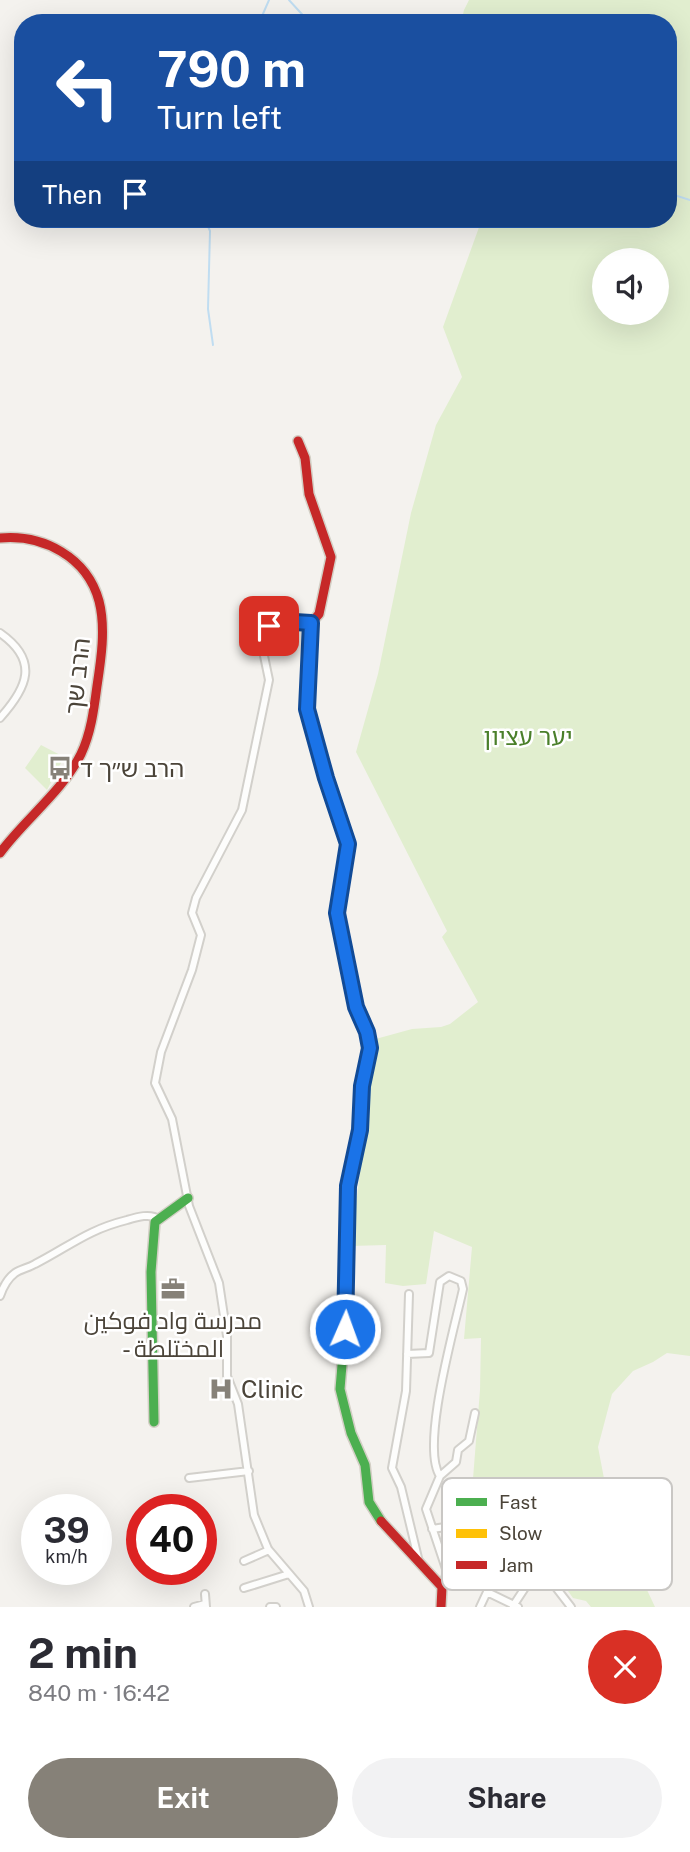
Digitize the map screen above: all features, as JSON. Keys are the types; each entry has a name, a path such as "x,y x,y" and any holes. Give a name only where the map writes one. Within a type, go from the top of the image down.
{"street":[{"path":"298,441 305,458 309,494 331,557 320,614 311,623 307,709 348,844 337,913 356,1007 367,1032 370,1048 362,1086 360,1130 348,1186 345,1329 340,1389 351,1433 365,1465 369,1502 394,1538 442,1587 441,1607"},
{"name":"הרב שך","path":"0,538 26,536 51,544 64,552 81,568 92,584 99,601 101,618 96,698 81,753 67,775 0,853"},
{"path":"309,1607 304,1591 269,1550 254,1515 238,1404 227,1376 227,1336 219,1283 188,1198 172,1119 155,1083 161,1052 192,970 201,935 192,914 196,898 242,810 269,680 263,651 269,626 278,621 311,623"},
{"path":"0,633 19,651 25,663 26,675 23,688 0,719"},
{"path":"154,1422 156,1377 150,1258 155,1222 188,1198"},
{"path":"0,1296 9,1279 18,1271 34,1265 86,1233 111,1223 135,1218 154,1216 159,1219"},
{"path":"407,1354 429,1353 440,1282 449,1276 461,1281 463,1289 435,1423 434,1463 440,1476"},
{"path":"409,1294 406,1391 392,1468 401,1488 420,1564"},
{"path":"442,1557 426,1509 440,1476 456,1462 458,1450 469,1441 475,1413"},
{"path":"189,1478 249,1471"},
{"path":"432,1529 442,1528"},
{"path":"244,1561 269,1550"},
{"path":"244,1588 289,1574"},
{"path":"480,1607 486,1592 516,1606 525,1590"},
{"path":"558,1590 571,1607"},
{"path":"194,1607 205,1605 205,1594"},
{"path":"270,1607 276,1607"}],"green space":[{"name":"יער עציון","path":"469,0 690,0 690,1356 667,1353 633,1371 612,1394 598,1447 604,1478 473,1478 481,1338 464,1339 472,1247 434,1231 426,1284 403,1286 385,1283 386,1245 351,1246 368,1106 372,1040 412,1029 450,1024 478,1002 442,937 447,931 356,752 378,674 411,513 436,425 462,377 443,327 479,228 677,228 677,14 463,14"},
{"path":"41,745 64,757 47,790 25,768"},
{"name":"יער עציון","path":"567,1590 647,1590 655,1607 591,1607 586,1601 573,1598"}],"waterway":[{"path":"263,14 269,0"},
{"path":"289,0 302,14"},
{"path":"677,196 690,200"},
{"path":"209,228 208,309 213,345"}],"traffic: fast":[{"path":"154,1422 151,1272 155,1222 188,1198"},
{"path":"347,1255 340,1389 351,1433 365,1465 369,1502 381,1521"}],"traffic: slow":[{"path":"343,944 356,1007 367,1032 370,1048 362,1086 360,1130 348,1186 347,1255"}],"traffic: jam":[{"path":"298,441 305,458 309,494 331,557 319,614 311,623 307,709 325,778 348,844 337,913 343,944"},
{"path":"0,538 32,540 47,545 74,561 93,585 101,611 102,633 93,712 81,754 64,781 0,853"},
{"path":"381,1521 442,1587 441,1607"}],"place":[{"name":"הרב ש״ך ד","path":"60,768"},
{"name":"مدرسة واد فوكين - المختلطة","path":"173,1289"},
{"name":"Clinic","path":"221,1389"}],"route":[{"path":"269,626 278,621 311,623 307,709 348,844 337,913 356,1007 367,1032 370,1048 362,1086 360,1130 348,1186 345,1329"}]}
